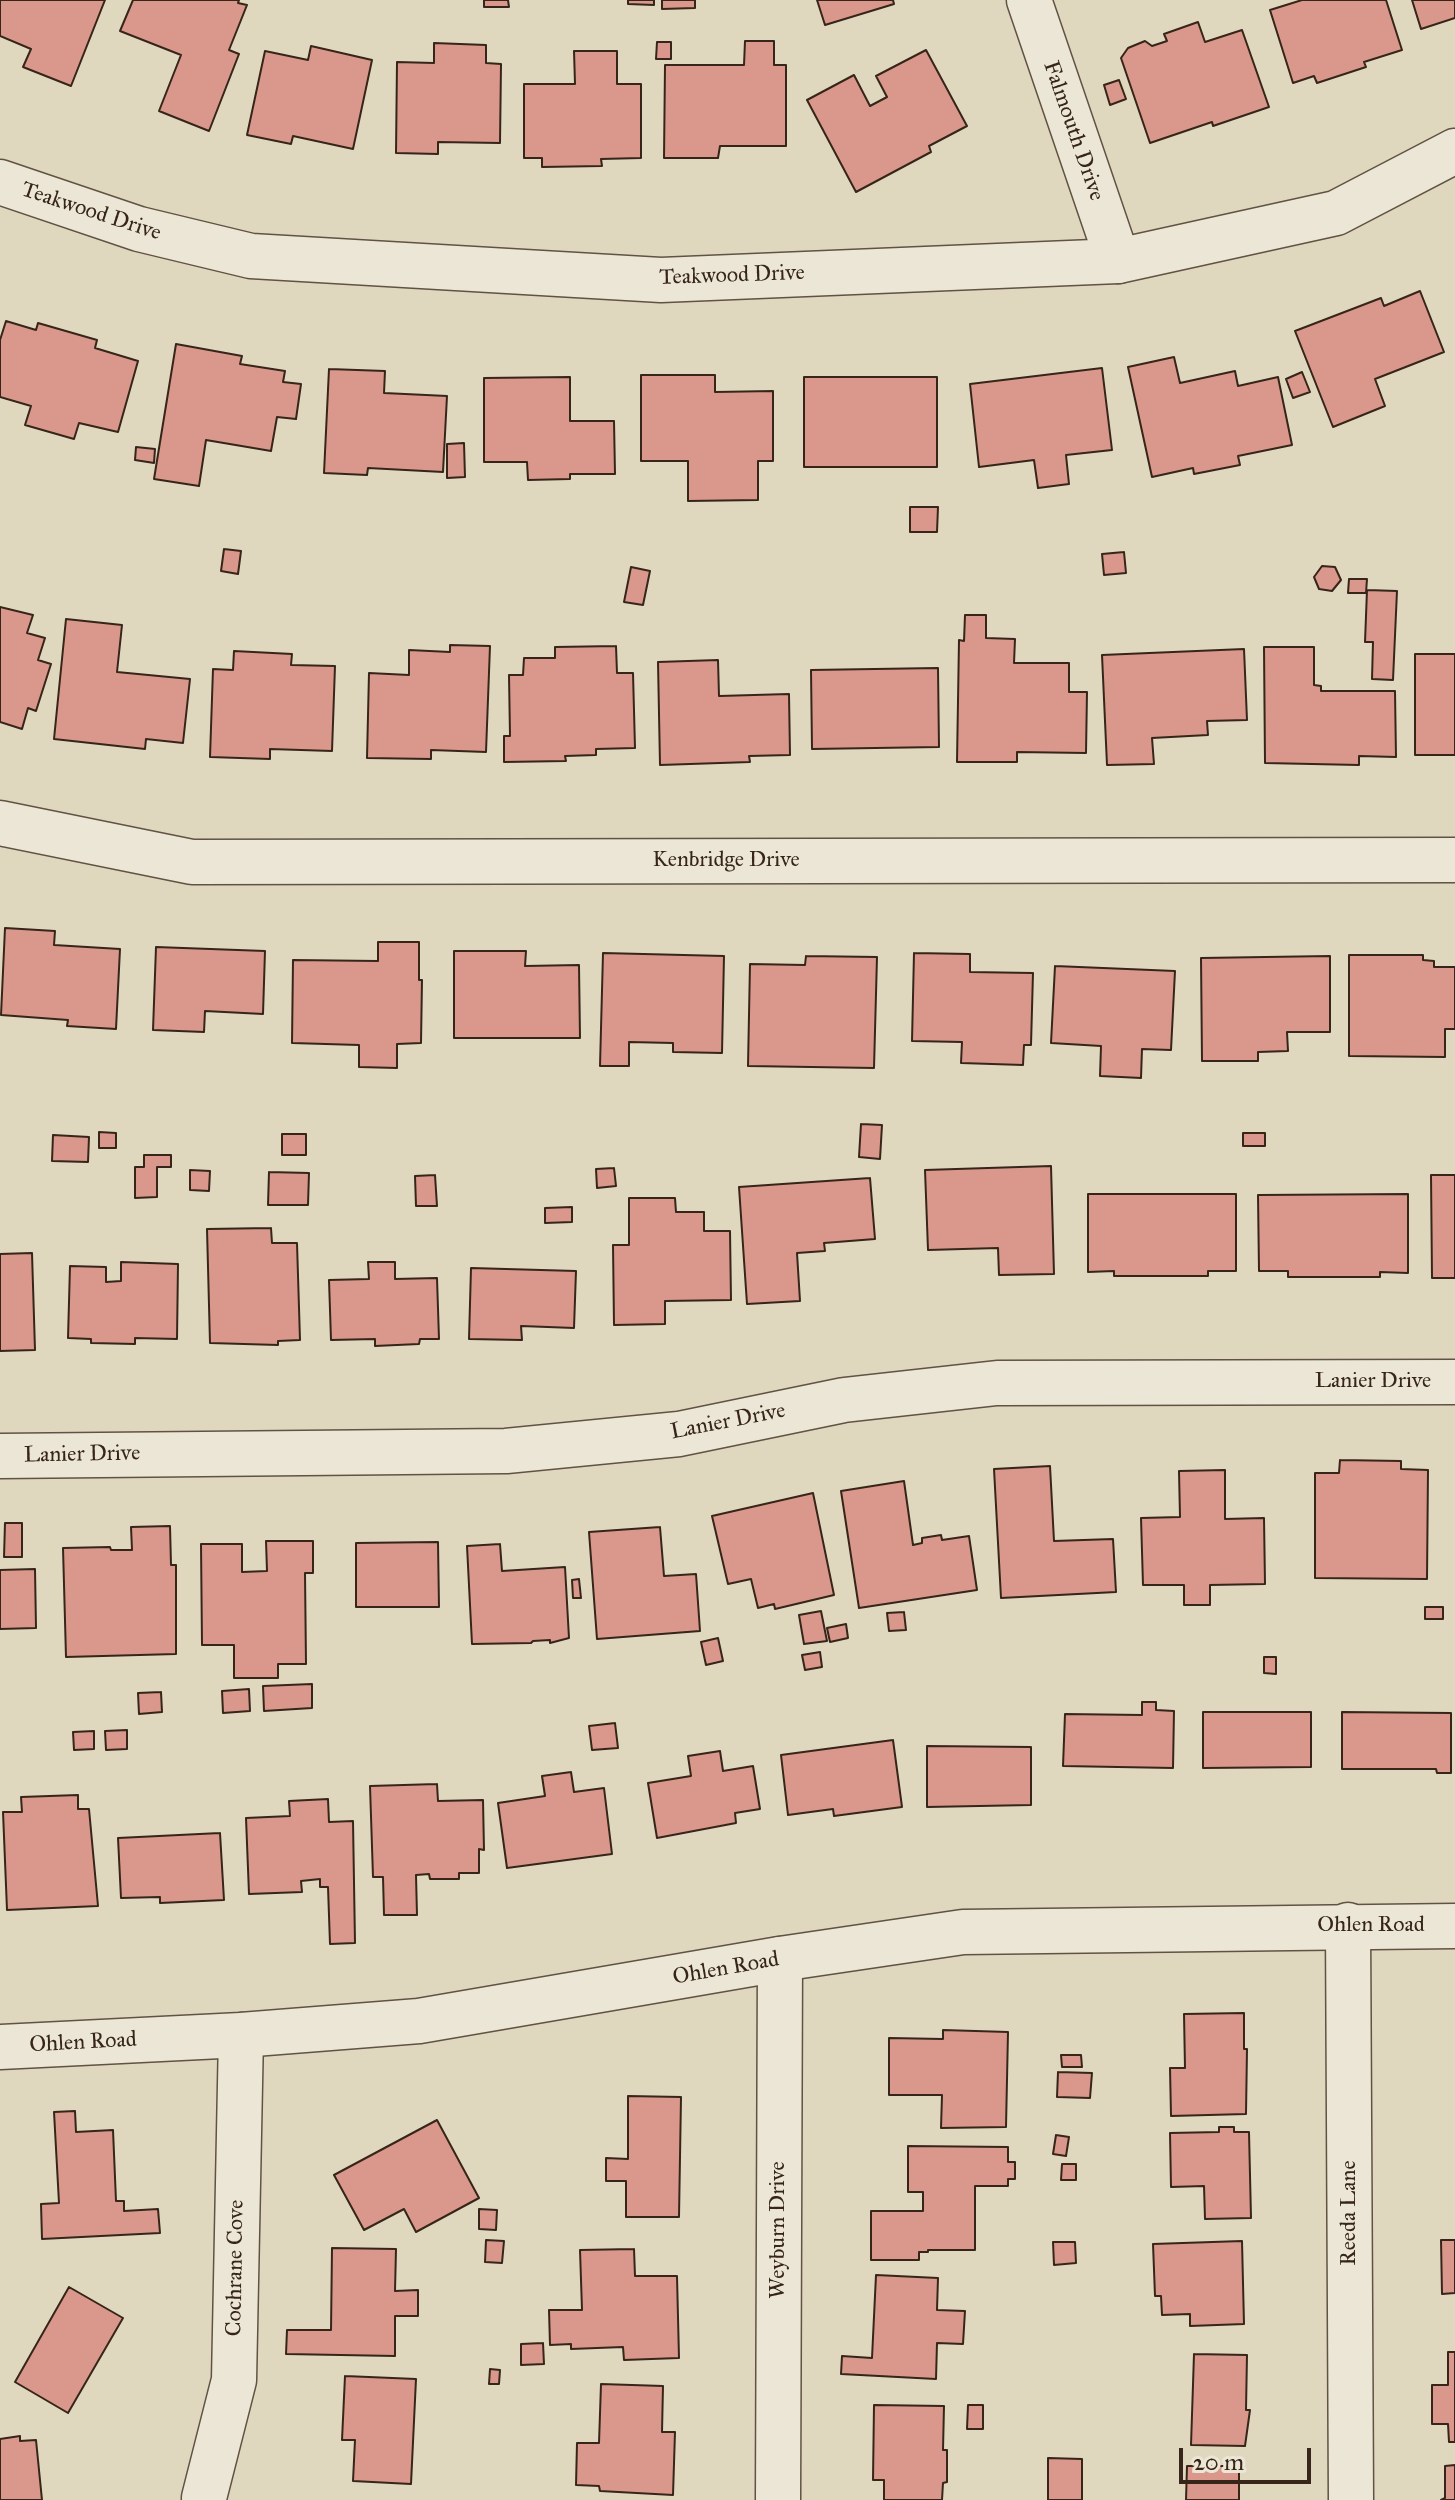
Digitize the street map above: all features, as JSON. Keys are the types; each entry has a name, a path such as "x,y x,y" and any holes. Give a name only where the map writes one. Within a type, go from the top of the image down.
{"street":[{"name":"Falmouth Drive","path":"1029,0 1118,261"},
{"name":"Teakwood Drive","path":"0,182 139,229 251,256 661,280 1118,261 1336,213 1455,151"},
{"name":"Kenbridge Drive","path":"0,823 192,862 1455,860"},
{"name":"Lanier Drive","path":"0,1456 506,1451 679,1434 844,1400 997,1383 1455,1382"},
{"name":"Reeda Lane","path":"1348,1925 1351,2500"},
{"name":"Ohlen Road","path":"0,2047 241,2035 419,2021 780,1959 963,1932 1455,1926"},
{"name":"Weyburn Drive","path":"778,2500 780,1959"},
{"name":"Cochrane Cove","path":"204,2498 234,2380 241,2035"}],"building":[{"path":"0,0 105,0 71,86 23,67 31,49 0,36"},
{"path":"133,0 239,0 238,3 247,5 229,50 239,54 209,131 159,111 181,55 120,31"},
{"path":"484,0 508,0 509,7 484,7"},
{"path":"628,0 654,0 654,5 628,4"},
{"path":"662,0 695,0 695,8 662,9"},
{"path":"817,0 893,0 894,4 825,25"},
{"path":"1302,0 1386,0 1402,50 1364,62 1366,67 1317,83 1314,76 1293,83 1270,10"},
{"path":"1412,0 1455,0 1455,18 1421,29"},
{"path":"1198,22 1205,42 1242,30 1269,107 1150,143 1121,58 1128,48 1145,41 1152,46 1167,41 1164,34"},
{"path":"745,41 774,41 774,65 786,65 786,146 720,146 718,158 664,158 665,65 744,65"},
{"path":"657,42 671,42 671,59 656,59"},
{"path":"434,43 486,45 486,63 501,64 500,143 438,142 438,154 396,153 397,62 434,63"},
{"path":"311,46 372,60 353,149 293,136 291,144 247,135 265,51 308,60"},
{"path":"926,50 967,126 929,146 931,152 856,192 807,100 854,75 870,106 887,97 876,76"},
{"path":"574,51 617,51 617,84 641,84 641,158 601,159 602,166 542,167 542,158 524,158 524,84 575,84"},
{"path":"1119,80 1126,99 1110,105 1104,85"},
{"path":"1420,291 1444,352 1375,379 1385,406 1333,427 1295,331 1381,298 1384,306"},
{"path":"6,321 36,330 38,323 97,340 95,348 138,361 118,432 79,423 74,439 25,425 31,406 0,397 0,340"},
{"path":"176,344 242,356 240,364 285,371 283,382 301,384 296,419 277,417 271,451 206,440 199,486 154,479"},
{"path":"1174,357 1180,383 1235,371 1238,386 1278,377 1292,445 1238,456 1240,465 1194,474 1193,468 1152,477 1128,367"},
{"path":"1102,368 1112,450 1066,455 1069,484 1038,488 1034,460 979,467 970,384"},
{"path":"329,369 385,371 384,393 447,396 443,472 368,468 367,475 324,473"},
{"path":"1302,372 1310,392 1293,398 1286,379"},
{"path":"641,375 715,375 715,392 773,391 773,461 758,461 758,500 688,501 688,461 641,461"},
{"path":"570,377 570,421 614,421 615,474 570,474 570,479 528,480 527,462 484,462 484,378"},
{"path":"804,377 937,377 937,467 804,467"},
{"path":"464,443 465,477 447,478 447,444"},
{"path":"136,447 155,449 154,463 135,460"},
{"path":"910,507 938,507 937,532 910,532"},
{"path":"224,549 241,551 238,574 221,571"},
{"path":"1124,552 1126,573 1104,575 1102,554"},
{"path":"1322,566 1335,567 1341,580 1332,591 1319,589 1314,577"},
{"path":"631,567 650,571 643,605 624,602"},
{"path":"1349,579 1367,579 1366,593 1348,593"},
{"path":"1367,590 1397,591 1393,680 1372,679 1373,642 1365,642"},
{"path":"0,607 33,615 27,633 45,638 38,660 51,664 36,711 28,708 22,729 0,722"},
{"path":"965,615 986,615 986,638 1015,639 1014,663 1069,663 1069,692 1087,692 1086,753 1017,752 1017,762 957,762 959,640 964,641"},
{"path":"66,619 122,625 117,672 190,679 183,743 146,739 145,749 54,739"},
{"path":"450,645 490,646 486,752 431,750 431,759 367,758 369,673 409,675 409,650 450,652"},
{"path":"616,646 617,673 633,673 635,748 596,749 596,755 565,756 566,761 504,762 504,736 510,736 509,675 523,675 524,658 555,658 555,647"},
{"path":"1264,647 1314,647 1314,685 1321,686 1321,691 1395,691 1396,757 1359,756 1359,765 1265,763"},
{"path":"1244,649 1247,720 1207,721 1208,735 1152,738 1154,764 1107,765 1102,655"},
{"path":"234,651 292,654 291,665 335,666 332,751 270,749 270,759 210,757 213,669 233,670"},
{"path":"1415,654 1455,654 1455,755 1415,755"},
{"path":"718,660 719,696 789,694 790,755 749,756 750,762 660,765 658,662"},
{"path":"938,668 939,747 812,749 811,670"},
{"path":"5,928 55,931 54,945 120,949 116,1029 67,1026 68,1020 1,1015"},
{"path":"378,942 419,942 421,1043 397,1044 397,1068 359,1067 359,1045 292,1043 293,960 378,961"},
{"path":"156,947 265,951 263,1014 205,1011 204,1032 153,1030"},
{"path":"454,951 526,951 525,966 579,965 580,1038 454,1038"},
{"path":"603,953 724,956 722,1053 673,1052 673,1043 629,1042 629,1066 600,1066"},
{"path":"914,953 970,954 970,972 1033,973 1031,1045 1024,1045 1023,1065 961,1063 962,1042 912,1041"},
{"path":"1349,955 1423,955 1423,960 1434,961 1434,967 1455,967 1455,1029 1445,1029 1445,1057 1349,1056"},
{"path":"806,956 877,957 874,1068 748,1066 750,964 805,965"},
{"path":"1330,956 1330,1032 1287,1032 1288,1051 1258,1052 1258,1061 1202,1061 1201,958"},
{"path":"1055,966 1175,971 1171,1050 1142,1049 1141,1078 1100,1076 1101,1046 1051,1043"},
{"path":"861,1124 882,1125 880,1159 859,1157"},
{"path":"99,1132 116,1133 116,1148 99,1148"},
{"path":"1243,1133 1265,1133 1265,1146 1243,1146"},
{"path":"282,1134 306,1134 306,1155 282,1155"},
{"path":"53,1135 89,1137 88,1162 52,1161"},
{"path":"144,1155 171,1155 171,1167 157,1167 157,1197 135,1198 135,1167 144,1167"},
{"path":"1051,1166 1054,1274 999,1275 998,1248 928,1250 925,1170"},
{"path":"614,1168 616,1186 597,1188 596,1169"},
{"path":"190,1170 210,1171 209,1191 190,1190"},
{"path":"269,1172 309,1173 308,1205 268,1205"},
{"path":"435,1175 437,1206 416,1206 415,1176"},
{"path":"1431,1175 1455,1175 1455,1278 1432,1278"},
{"path":"870,1178 875,1239 824,1243 825,1251 797,1253 800,1301 747,1304 739,1187"},
{"path":"1088,1194 1236,1194 1236,1271 1208,1271 1208,1276 1114,1276 1114,1271 1088,1272"},
{"path":"1408,1194 1408,1273 1380,1272 1380,1277 1288,1277 1288,1271 1259,1271 1258,1195"},
{"path":"629,1198 675,1198 676,1212 704,1212 704,1231 730,1231 731,1300 665,1301 665,1324 614,1325 613,1245 629,1245"},
{"path":"572,1207 572,1222 545,1223 545,1208"},
{"path":"271,1228 272,1243 297,1243 300,1340 278,1341 278,1345 210,1343 207,1229"},
{"path":"32,1253 35,1350 0,1351 0,1254"},
{"path":"121,1262 178,1264 177,1339 135,1338 135,1344 91,1343 91,1339 68,1338 70,1266 106,1267 106,1282 121,1281"},
{"path":"368,1262 395,1262 395,1279 437,1278 439,1339 420,1339 419,1344 375,1346 375,1339 331,1340 329,1280 369,1279"},
{"path":"471,1268 576,1271 574,1328 521,1326 522,1340 469,1339"},
{"path":"1340,1460 1401,1461 1401,1469 1428,1470 1427,1579 1315,1578 1315,1473 1339,1473"},
{"path":"1050,1466 1054,1541 1113,1539 1116,1592 1001,1598 994,1469"},
{"path":"1225,1470 1225,1519 1264,1518 1265,1584 1210,1585 1210,1605 1184,1605 1184,1585 1143,1585 1141,1518 1180,1517 1179,1471"},
{"path":"904,1481 913,1545 922,1543 922,1538 941,1535 942,1540 969,1536 977,1590 859,1608 841,1491"},
{"path":"813,1493 834,1595 775,1609 774,1604 758,1608 751,1579 728,1584 712,1516"},
{"path":"5,1523 22,1523 22,1557 4,1557"},
{"path":"170,1526 171,1565 176,1565 176,1654 66,1657 63,1548 132,1550 131,1527"},
{"path":"660,1527 664,1576 696,1574 700,1631 597,1639 589,1532"},
{"path":"266,1541 313,1541 313,1573 305,1573 306,1664 278,1664 278,1678 234,1678 234,1645 202,1645 201,1544 242,1544 242,1572 267,1571"},
{"path":"438,1542 439,1607 356,1607 356,1543"},
{"path":"500,1544 502,1571 565,1567 569,1638 550,1643 550,1640 472,1644 467,1546"},
{"path":"35,1569 36,1628 0,1629 0,1570"},
{"path":"579,1579 581,1598 573,1598 572,1580"},
{"path":"1425,1607 1443,1607 1443,1619 1425,1619"},
{"path":"821,1611 827,1641 804,1644 799,1615"},
{"path":"904,1612 906,1630 889,1631 887,1613"},
{"path":"846,1624 848,1638 830,1642 827,1628"},
{"path":"718,1638 723,1661 706,1665 701,1642"},
{"path":"820,1652 822,1667 805,1670 802,1655"},
{"path":"1264,1657 1276,1657 1276,1674 1264,1673"},
{"path":"312,1684 312,1708 264,1711 263,1686"},
{"path":"249,1689 250,1711 223,1713 222,1691"},
{"path":"161,1692 162,1712 139,1714 138,1693"},
{"path":"1142,1702 1156,1702 1156,1710 1174,1711 1173,1768 1063,1766 1065,1714 1142,1715"},
{"path":"1203,1712 1311,1712 1311,1767 1203,1768"},
{"path":"1342,1712 1451,1713 1451,1773 1437,1773 1436,1769 1342,1769"},
{"path":"615,1723 618,1748 592,1750 589,1726"},
{"path":"127,1730 127,1749 106,1750 105,1731"},
{"path":"94,1731 94,1749 74,1750 73,1732"},
{"path":"893,1740 902,1807 834,1816 833,1809 788,1815 781,1755"},
{"path":"927,1746 1031,1747 1031,1805 927,1807"},
{"path":"720,1751 723,1771 753,1766 760,1809 735,1813 736,1823 657,1838 648,1783 691,1776 688,1756"},
{"path":"571,1772 574,1792 604,1788 612,1854 507,1868 498,1803 545,1796 542,1776"},
{"path":"437,1784 438,1801 483,1800 484,1850 479,1849 479,1873 459,1873 459,1879 430,1879 429,1874 416,1875 417,1915 384,1915 383,1877 373,1877 370,1786"},
{"path":"78,1795 78,1809 89,1809 98,1906 7,1910 3,1812 22,1812 21,1797"},
{"path":"328,1799 329,1822 353,1821 355,1943 330,1944 328,1887 320,1887 320,1879 301,1881 302,1892 249,1894 246,1818 290,1816 289,1801"},
{"path":"220,1833 224,1900 160,1903 160,1897 121,1898 118,1838"},
{"path":"1244,2013 1246,2114 1171,2116 1170,2068 1185,2068 1184,2014"},
{"path":"943,2030 1008,2032 1006,2127 941,2128 942,2095 889,2095 889,2038 943,2039"},
{"path":"1061,2055 1081,2055 1082,2067 1062,2067"},
{"path":"1058,2072 1092,2073 1090,2098 1057,2097"},
{"path":"628,2096 681,2097 679,2217 626,2217 626,2181 606,2181 606,2158 628,2159"},
{"path":"75,2111 76,2132 113,2130 116,2201 124,2201 124,2211 158,2209 160,2233 42,2239 41,2204 59,2203 54,2112"},
{"path":"437,2120 479,2198 416,2232 404,2209 364,2230 334,2175"},
{"path":"1219,2127 1234,2127 1234,2132 1249,2132 1251,2218 1205,2219 1204,2186 1171,2187 1170,2133 1219,2132"},
{"path":"1056,2135 1069,2137 1066,2156 1053,2154"},
{"path":"908,2146 1008,2147 1008,2162 1015,2162 1015,2179 1008,2179 1008,2186 975,2186 975,2250 928,2250 919,2252 919,2260 871,2260 871,2211 923,2211 923,2192 908,2192"},
{"path":"1062,2164 1076,2164 1076,2180 1061,2180"},
{"path":"479,2209 497,2210 496,2230 479,2229"},
{"path":"486,2240 504,2241 502,2263 485,2262"},
{"path":"1441,2240 1455,2240 1455,2293 1442,2294"},
{"path":"1242,2241 1244,2324 1190,2326 1190,2314 1162,2315 1161,2296 1155,2296 1153,2244"},
{"path":"1053,2242 1075,2242 1076,2263 1054,2265"},
{"path":"332,2248 396,2249 395,2291 418,2290 418,2316 395,2316 395,2356 286,2354 287,2330 331,2330"},
{"path":"634,2249 635,2276 677,2276 679,2358 624,2360 623,2347 571,2349 571,2344 550,2345 549,2310 582,2310 580,2250"},
{"path":"876,2275 938,2278 937,2310 965,2311 963,2344 937,2343 936,2379 841,2374 842,2356 872,2358"},
{"path":"69,2287 123,2318 68,2413 15,2382"},
{"path":"543,2343 544,2364 521,2365 521,2344"},
{"path":"1448,2352 1455,2352 1455,2442 1449,2442 1448,2424 1432,2424 1432,2385 1448,2385"},
{"path":"1194,2354 1247,2355 1246,2410 1250,2410 1245,2446 1191,2445"},
{"path":"490,2369 500,2370 499,2384 489,2384"},
{"path":"345,2376 416,2379 411,2484 353,2481 355,2440 342,2440"},
{"path":"601,2384 663,2386 662,2432 675,2432 673,2495 600,2491 599,2486 576,2485 577,2443 599,2443"},
{"path":"874,2405 944,2406 943,2450 947,2450 947,2482 943,2483 942,2500 884,2500 884,2480 873,2480"},
{"path":"968,2405 983,2405 983,2429 967,2429"},
{"path":"20,2436 20,2441 36,2440 42,2500 0,2500 0,2439"},
{"path":"1048,2458 1082,2459 1082,2500 1048,2500"},
{"path":"1455,2465 1455,2500 1441,2500 1445,2498 1445,2466"},
{"path":"1187,2466 1239,2466 1239,2500 1186,2500"}]}
